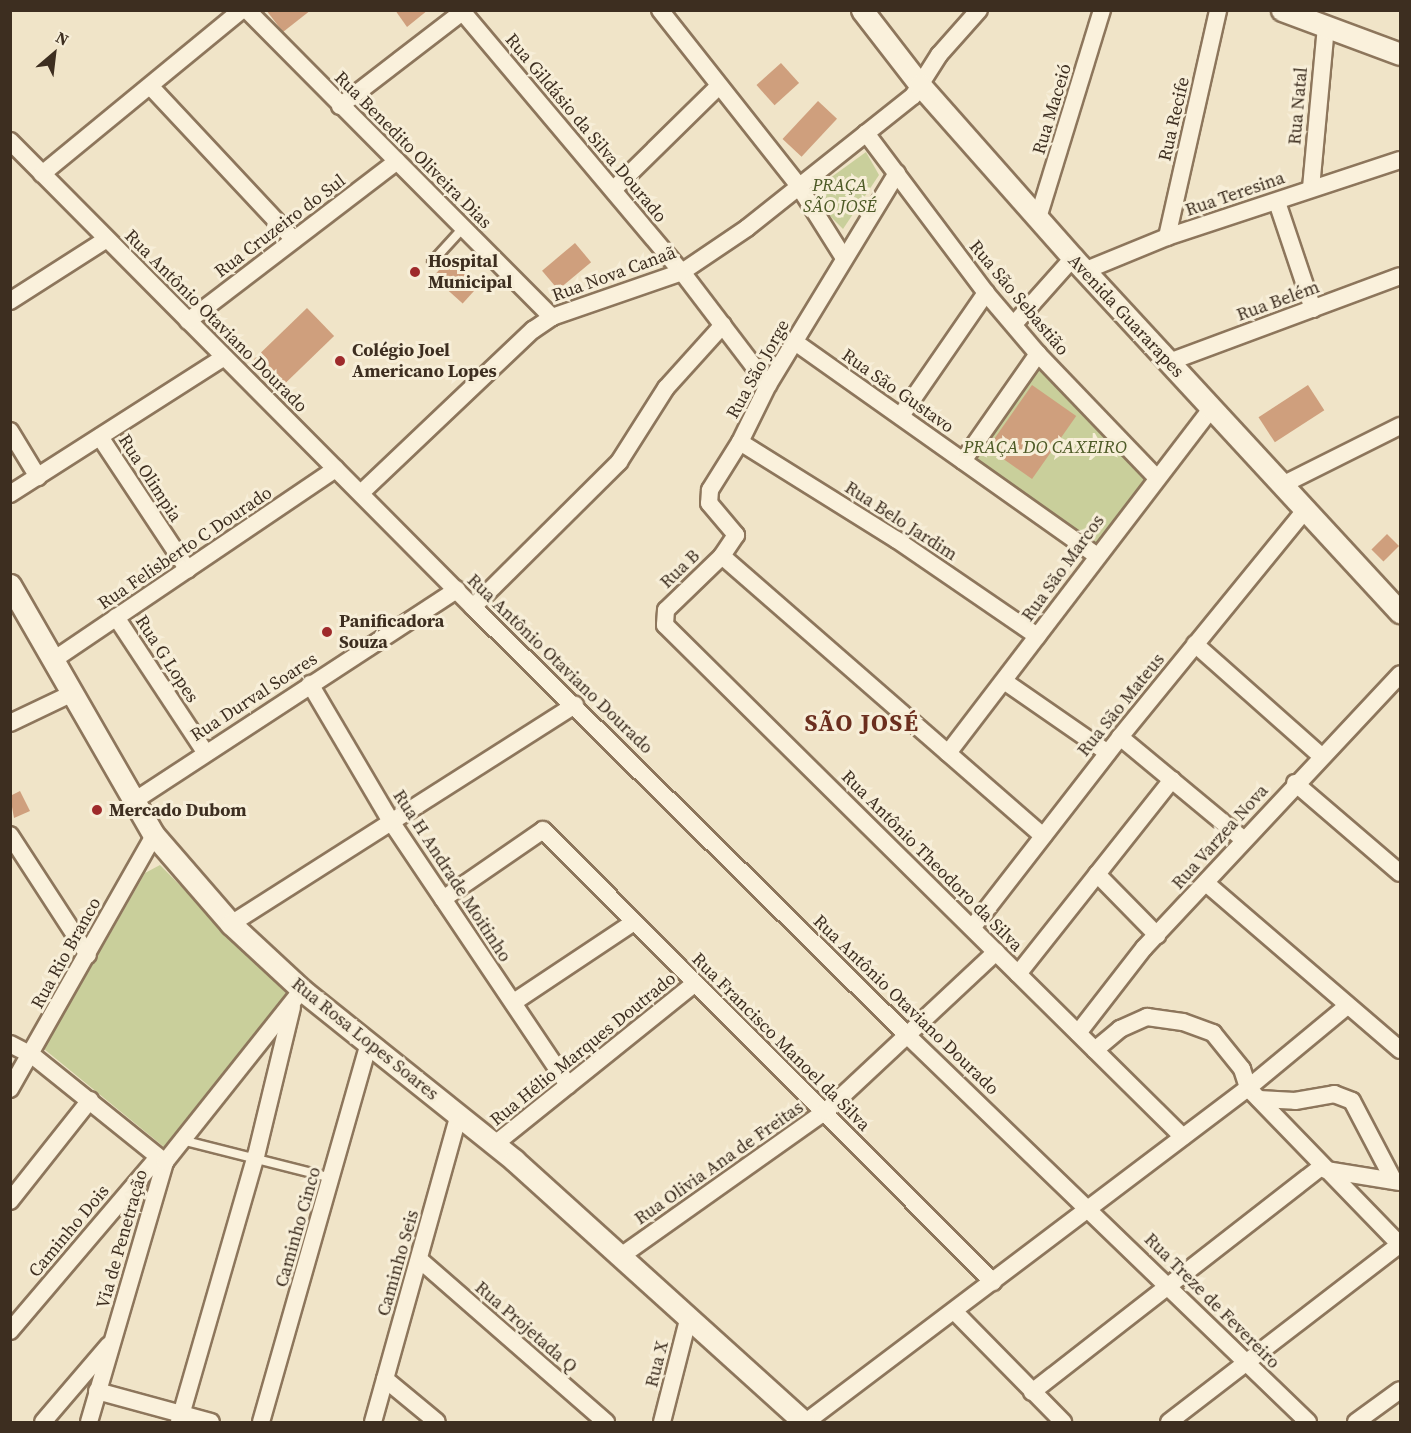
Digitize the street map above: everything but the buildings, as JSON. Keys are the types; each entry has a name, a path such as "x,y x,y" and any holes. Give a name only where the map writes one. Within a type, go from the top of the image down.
{"street":[{"path":"42,174 151,87 242,10"},
{"name":"Rua Benedito Oliveira Dias","path":"248,10 340,106 552,317"},
{"path":"660,10 798,185 844,258"},
{"name":"Avenida Guararapes","path":"862,10 920,85 1078,265 1401,612"},
{"name":"Rua Nova Canaã","path":"362,492 464,393 552,317 682,272 747,228 798,185 899,109 920,85 939,55 979,10"},
{"name":"Rua Maceió","path":"1038,218 1102,10"},
{"name":"Rua Recife","path":"1167,237 1218,10"},
{"path":"1282,10 1401,54"},
{"path":"340,106 461,11"},
{"name":"Rua Gildásio da Silva Dourado","path":"461,11 682,272 768,385"},
{"name":"Rua Natal","path":"1311,189 1326,27"},
{"path":"613,190 719,86"},
{"path":"151,87 294,240"},
{"name":"Rua São Sebastião","path":"866,133 986,293 1015,324 1038,354 1156,477"},
{"name":"Rua Antônio Otaviano Dourado","path":"10,141 336,470 362,492 473,607 575,705 907,1035 1089,1208"},
{"name":"Rua Teresina","path":"1078,265 1401,160"},
{"name":"Rua Cruzeiro do Sul","path":"188,321 397,161"},
{"name":"Rua São Jorge","path":"722,556 736,535 733,527 711,507 708,497 740,442 768,385 897,173"},
{"path":"1277,201 1313,309"},
{"path":"10,301 107,239"},
{"path":"1015,324 1078,265"},
{"name":"Rua Belém","path":"1169,362 1401,276"},
{"path":"901,416 986,293"},
{"path":"473,607 619,462 666,388 723,325"},
{"name":"Rua São Gustavo","path":"795,342 1096,555"},
{"path":"963,461 1038,354"},
{"path":"10,494 224,357"},
{"name":"Rua São Marcos","path":"948,753 1096,555 1211,409"},
{"path":"1282,485 1401,426"},
{"path":"10,431 38,477"},
{"name":"Rua Olimpia","path":"100,437 188,570"},
{"name":"Rua Belo Jardim","path":"740,442 897,540 1037,636"},
{"name":"Rua Felisberto C Dourado","path":"55,658 336,470"},
{"name":"Rua São Mateus","path":"972,928 1120,737 1305,510"},
{"path":"722,556 1043,836"},
{"name":"Rua B","path":"666,610 722,556"},
{"name":"Rua Rosa Lopes Soares","path":"10,585 55,658 154,835 231,924 298,995 369,1042 495,1144 805,1422"},
{"name":"Rua Durval Soares","path":"134,801 205,752 457,590"},
{"name":"Rua Antônio Theodoro da Silva","path":"666,610 665,625 1183,1137"},
{"name":"Rua G Lopes","path":"116,616 205,752"},
{"path":"1195,644 1321,756"},
{"name":"Rua Varzea Nova","path":"1078,1033 1157,934 1295,783 1401,674"},
{"path":"1004,681 1108,753"},
{"name":"Rua H Andrade Moitinho","path":"310,684 392,823 568,1085"},
{"path":"10,723 73,693"},
{"path":"231,924 575,705"},
{"path":"1120,737 1244,840"},
{"path":"1018,974 1172,780"},
{"path":"1295,783 1401,873"},
{"name":"Rua Francisco Manoel da Silva","path":"443,899 543,830 993,1282"},
{"path":"10,835 88,955"},
{"name":"Rua Rio Branco","path":"10,1089 32,1055 154,835"},
{"path":"1098,874 1157,934"},
{"path":"1206,883 1401,1050"},
{"path":"514,1002 634,922"},
{"name":"Rua Olivia Ana de Freitas","path":"621,1256 824,1113 996,952"},
{"name":"Rua Hélio Marques Doutrado","path":"495,1144 695,984"},
{"path":"180,1418 256,1156 298,995"},
{"name":"Via de Penetração","path":"89,1422 161,1160 182,1140 298,995"},
{"path":"805,1422 1183,1137 1253,1093 1347,1006"},
{"path":"1095,1050 1120,1029 1147,1017 1183,1022 1213,1033 1242,1069 1253,1093 1400,1245 1169,1422"},
{"name":"Caminho Cinco","path":"261,1422 333,1178 369,1042"},
{"path":"10,1044 32,1055 161,1160"},
{"path":"1253,1093 1295,1101 1334,1094 1352,1101 1397,1182"},
{"path":"10,1201 90,1100"},
{"name":"Caminho Seis","path":"373,1422 459,1114"},
{"name":"Caminho Dois","path":"10,1331 161,1160"},
{"path":"1032,1392 1324,1168 1397,1182"},
{"name":"Rua Treze de Fevereiro","path":"1089,1208 1308,1422"},
{"name":"Rua Projetada Q","path":"420,1260 606,1422"},
{"path":"954,1311 1063,1422"},
{"name":"Rua X","path":"662,1422 689,1316"},
{"path":"43,1422 112,1341"},
{"path":"385,1379 437,1422"},
{"path":"1356,1422 1401,1390"},
{"path":"97,1391 180,1418 211,1422"}],"lane":[{"path":"432,262 463,228"},
{"path":"182,1140 256,1156 333,1178"}],"green space":[{"name":"PRAÇA SÃO JOSÉ","path":"866,152 879,175 843,229 808,194"},
{"name":"PRAÇA DO CAXEIRO","path":"1039,360 1152,477 1096,552 968,459"},
{"path":"160,865 287,994 164,1147 44,1049 145,873"}],"place":[{"name":"Hospital Municipal","path":"415,272"},
{"name":"Colégio Joel Americano Lopes","path":"340,361"},
{"name":"Panificadora Souza","path":"327,632"},
{"name":"Mercado Dubom","path":"97,810"}],"district":[{"name":"SÃO JOSÉ","path":"862,723"}]}
